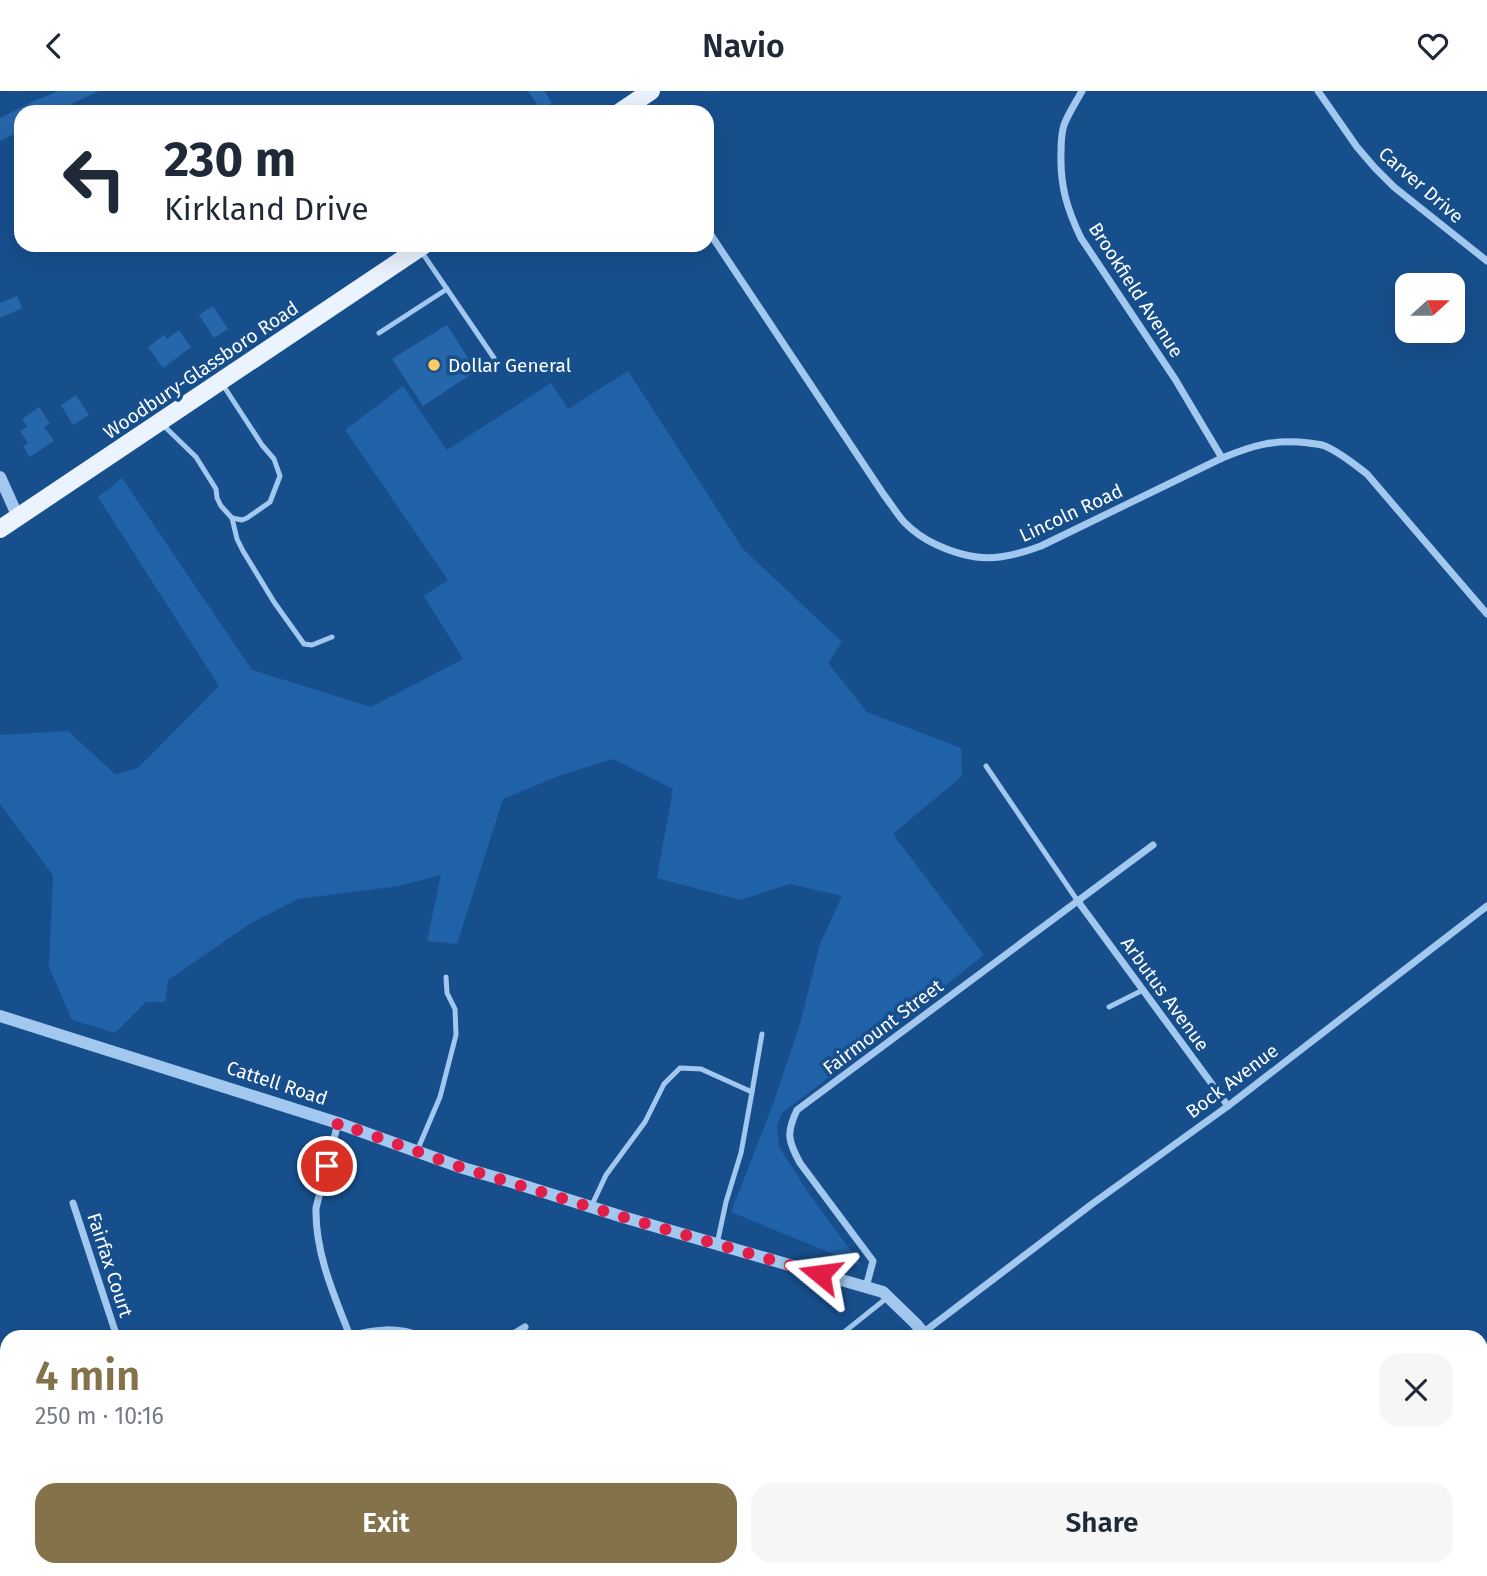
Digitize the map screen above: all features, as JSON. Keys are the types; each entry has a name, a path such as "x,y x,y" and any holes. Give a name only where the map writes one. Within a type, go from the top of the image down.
{"main road":[{"path":"633,105 651,91"},
{"name":"Woodbury-Glassboro Road","path":"0,529 415,252"}],"street":[{"name":"Brookfield Avenue","path":"1082,91 1064,126 1061,147 1062,190 1070,215 1081,238 1175,379 1222,458"},
{"name":"Carver Drive","path":"1318,91 1375,168 1394,187 1487,261"},
{"name":"Lincoln Road","path":"714,240 904,522 923,538 951,552 979,559 1024,553 1247,448 1272,442 1323,445 1346,457 1367,474 1487,614"},
{"path":"0,477 18,517"},
{"name":"Fairmount Street","path":"866,1287 873,1261 800,1163 791,1145 790,1125 797,1110 1153,845"},
{"name":"Arbutus Avenue","path":"1077,900 1228,1105"},
{"name":"Bock Avenue","path":"931,1330 994,1278 1228,1105 1487,906"},
{"name":"Cattell Road","path":"0,1016 338,1123 463,1168 883,1292 920,1330"},
{"path":"338,1123 316,1208 316,1223 318,1245 346,1330"},
{"name":"Fairfax Court","path":"73,1203 115,1330"},
{"path":"520,1330 525,1327"},
{"path":"378,1330 397,1330"}],"lane":[{"path":"425,252 494,358"},
{"path":"379,333 447,289"},
{"path":"221,382 274,460 280,476 270,502 247,518 232,518"},
{"path":"160,423 196,457 216,489 221,506 232,518 236,539 274,602 304,644 312,645 332,637"},
{"path":"986,766 1077,900"},
{"path":"417,1151 440,1097 456,1035 455,1009 447,993 446,977"},
{"path":"1109,1007 1143,990"},
{"path":"717,1244 741,1153 762,1034"},
{"path":"592,1207 606,1175 645,1122 664,1084 680,1067 701,1069 752,1092"},
{"path":"847,1330 888,1297"}],"shaded area":[{"path":"628,371 743,549 842,642 828,663 867,712 961,748 962,776 893,834 984,955 782,1113 777,1126 779,1147 862,1266 731,1212 772,1107 800,1024 820,944 842,896 790,884 740,900 657,878 673,789 613,759 561,775 503,799 457,944 427,941 441,875 399,886 298,899 251,923 168,980 165,1002 146,1002 115,1033 72,1020 49,967 53,875 0,804 0,735 68,731 116,775 139,767 219,686 98,497 122,478 252,670 371,707 463,659 424,596 448,580 345,430 403,386 447,450 551,383 568,409"}],"building":[{"path":"59,91 99,91 71,105 26,105"},
{"path":"528,91 545,91 552,103 538,105"},
{"path":"14,111 14,134 0,141 0,118"},
{"path":"17,296 22,308 0,318 0,303"},
{"path":"213,306 228,329 214,338 199,315"},
{"name":"Dollar General","path":"447,325 476,371 423,406 392,359"},
{"path":"179,330 191,347 163,368 148,347 164,335 167,339"},
{"path":"76,395 89,415 73,425 61,405"},
{"path":"39,407 50,423 44,427 54,441 30,457 23,446 28,443 20,431 27,427 22,419"}],"place":[{"name":"Dollar General","path":"434,365"}],"route":[{"path":"327,1166 338,1123 463,1168 820,1274"}]}
